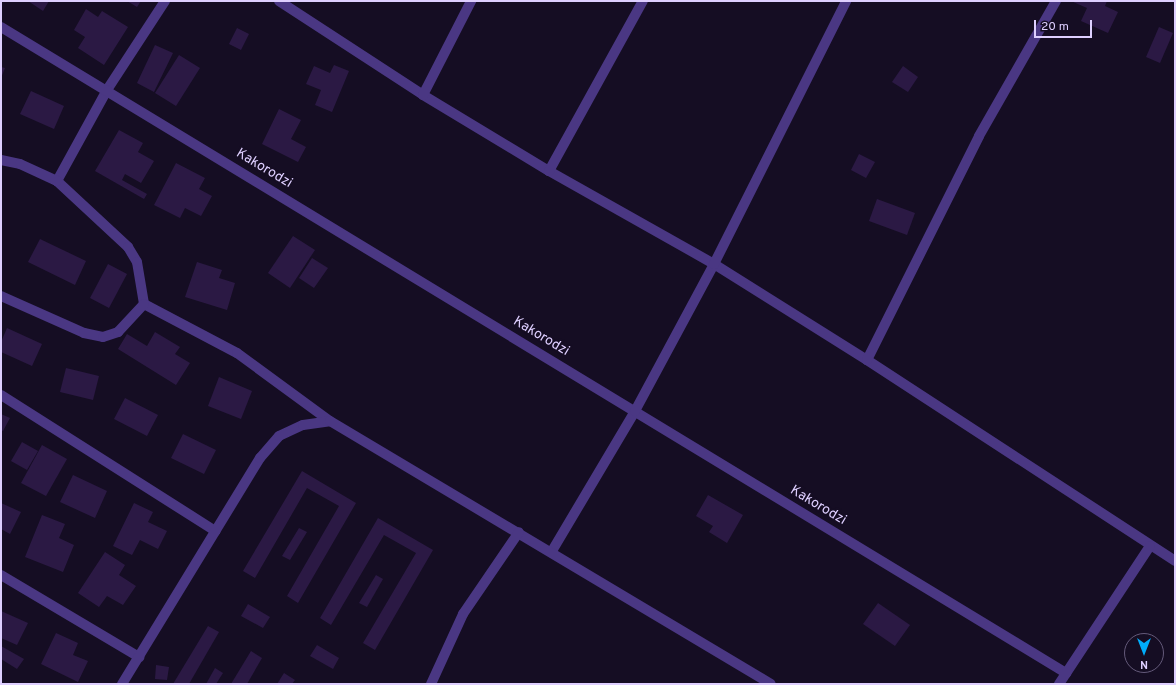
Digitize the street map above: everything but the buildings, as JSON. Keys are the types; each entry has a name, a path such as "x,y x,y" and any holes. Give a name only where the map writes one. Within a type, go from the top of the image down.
{"street":[{"path":"56,181 107,90 164,1"},
{"path":"423,96 471,1"},
{"path":"549,172 643,1"},
{"path":"552,551 636,411 714,264 846,1"},
{"path":"867,360 979,136 1056,1"},
{"path":"286,3 423,96 549,172 714,264 867,360 1175,561"},
{"name":"Kakorodzi","path":"1,27 1066,673"},
{"path":"1,160 20,164 56,181 128,247 137,262 144,304"},
{"path":"1,296 84,333 103,337 118,332 144,304"},
{"path":"144,304 238,354 330,420 552,551 770,684"},
{"path":"1,395 215,531"},
{"path":"122,684 260,458 279,436 303,425 330,420"},
{"path":"431,684 463,614 519,532"},
{"path":"1059,684 1150,546"},
{"path":"1,575 139,658"}]}
